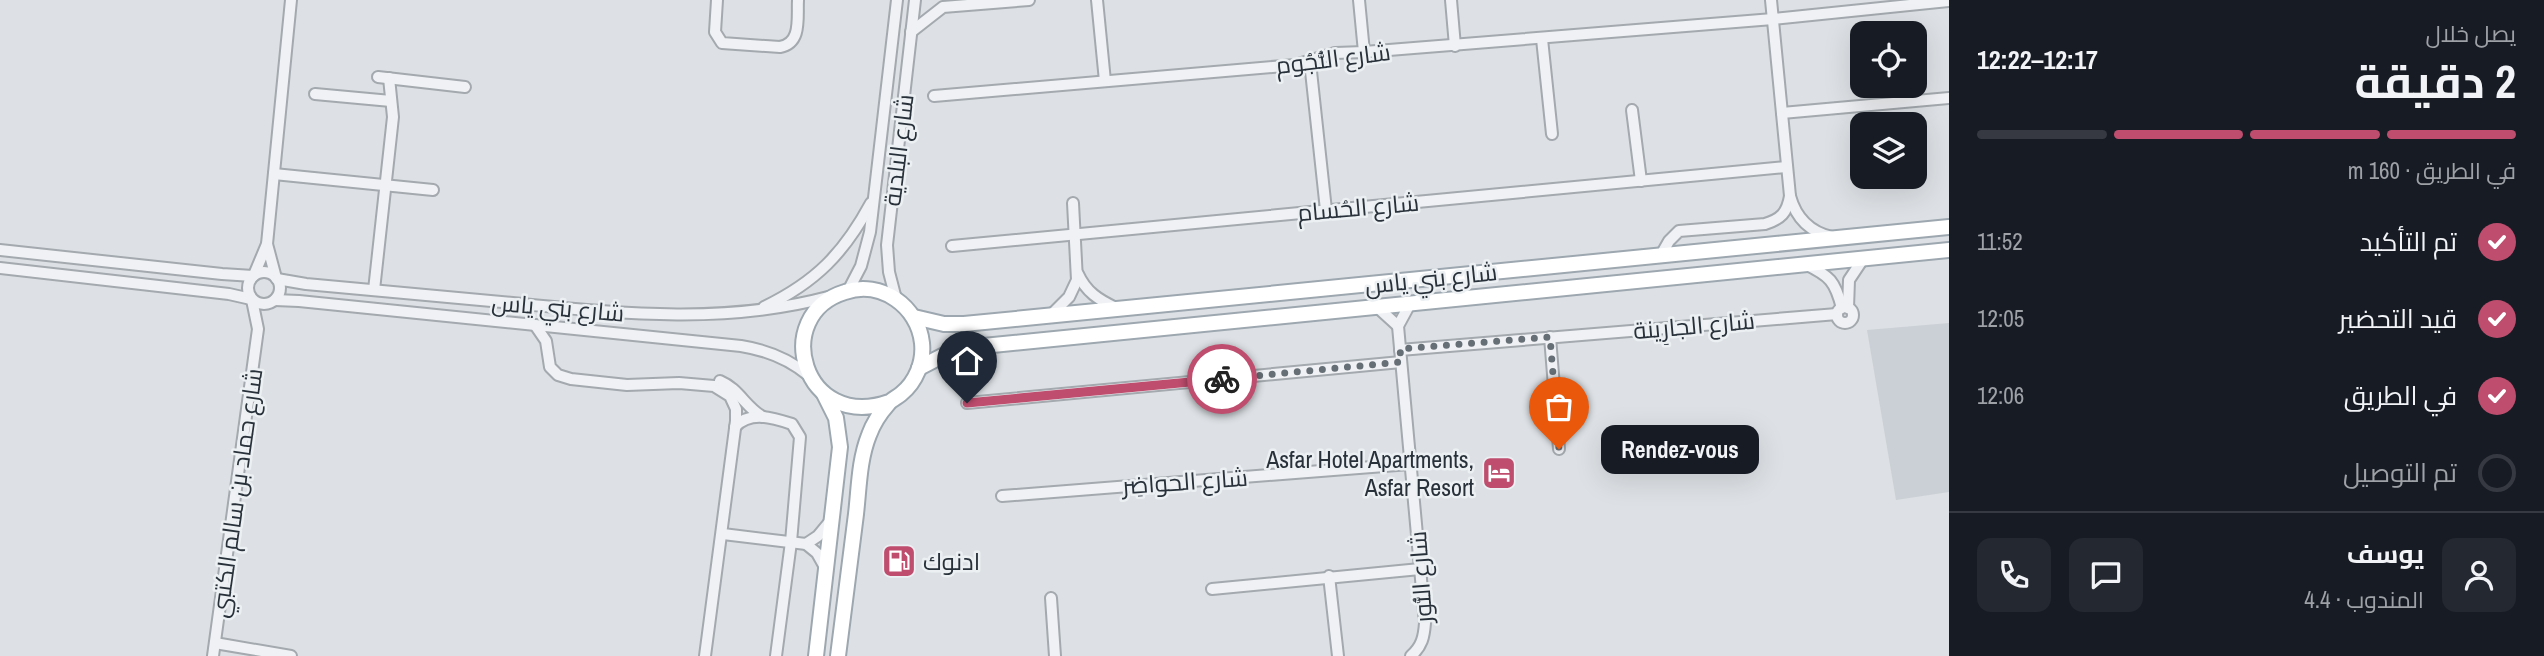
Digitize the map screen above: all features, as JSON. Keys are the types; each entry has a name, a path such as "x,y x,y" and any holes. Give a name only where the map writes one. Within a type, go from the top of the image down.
{"main road":[{"name":"شارع بني ياس","path":"914,317 954,325 1949,227"},
{"path":"1705,274 1702,264 1706,258 1745,253 1757,245"},
{"name":"شارع بني ياس","path":"919,368 950,352 973,346 1949,250"},
{"path":"816,656 840,447 839,432 831,405 810,377 805,364 804,337 816,312 826,302 843,293 873,290 896,299 914,317 923,344 919,368 911,384 889,402 874,424 864,450 838,656"},
{"path":"823,393 835,401 862,408 889,402"}],"street":[{"path":"251,299 247,285 267,244 292,0"},
{"path":"717,0 715,32 722,43 780,47 788,45 796,36 798,0"},
{"name":"شارع البلدية","path":"896,299 889,272 887,246 915,0"},
{"path":"911,32 939,4 1028,0"},
{"path":"1097,0 1105,81"},
{"path":"1359,0 1364,52"},
{"path":"1451,0 1455,46"},
{"path":"1771,0 1790,197 1802,221 1818,232 1836,237"},
{"name":"شارع البلدية","path":"843,293 865,253 874,198 896,1"},
{"name":"شارع النُّجُوم","path":"934,96 1310,62 1335,53 1542,39 1949,1"},
{"path":"1542,39 1552,134"},
{"path":"1310,62 1326,210"},
{"path":"374,290 393,117 383,78 465,86"},
{"path":"315,94 391,101"},
{"path":"1782,113 1949,98"},
{"path":"1632,110 1641,181"},
{"name":"شارع الحُسام","path":"952,246 1786,167"},
{"path":"274,174 433,190"},
{"path":"1661,255 1679,230 1765,224 1784,215 1790,197"},
{"path":"753,312 801,287 828,265 856,230 874,198"},
{"path":"1051,316 1069,297 1078,274 1073,203"},
{"path":"0,268 229,294 260,304 274,301 280,290 267,244"},
{"path":"0,250 230,275 266,272 276,278"},
{"path":"1842,310 1849,280 1863,259"},
{"path":"1805,264 1825,274 1833,283 1842,310"},
{"path":"1078,274 1094,296 1118,309"},
{"name":"شارع بني ياس","path":"276,278 306,284 615,313 687,316 753,312 843,293"},
{"name":"شارع حماد بن سالم الكتبي","path":"213,656 258,329 251,299"},
{"name":"شارع بني ياس","path":"274,301 753,348 785,359 810,377"},
{"name":"شارع حماد بن سالم الكتبي","path":"258,329 274,301"},
{"path":"1376,306 1398,326 1411,302"},
{"name":"شارع الجارِينة","path":"1400,349 1842,310"},
{"path":"535,325 543,335 550,367 558,375 627,385 694,383 714,386 730,396 736,409 736,427 705,656"},
{"name":"شارع النُّور","path":"1398,326 1424,636 1411,656"},
{"path":"547,348 564,328"},
{"path":"1550,337 1559,449"},
{"path":"967,403 1401,362"},
{"path":"694,383 707,380 728,384 738,392 752,411 763,418"},
{"path":"736,427 750,417 763,418 792,424 800,437 791,542 776,656"},
{"name":"شارع الحواضِر","path":"1002,496 1410,464"},
{"path":"806,544 818,536 832,518"},
{"path":"723,534 806,544 821,558 826,571"},
{"path":"1212,589 1420,569"},
{"path":"1329,576 1338,656"},
{"path":"1051,598 1055,656"},
{"path":"215,643 291,656"}],"shaded area":[{"path":"1949,323 1949,492 1896,500 1867,330"}],"way so far":[{"path":"1222,379 1401,362 1400,349 1550,337 1559,449"}],"place":[{"name":"Rendez-vous","path":"1559,449"},
{"name":"Asfar Hotel Apartments, Asfar Resort","path":"1499,473"},
{"name":"ادنوك","path":"899,561"}],"route":[{"path":"967,403 1222,379"}]}
